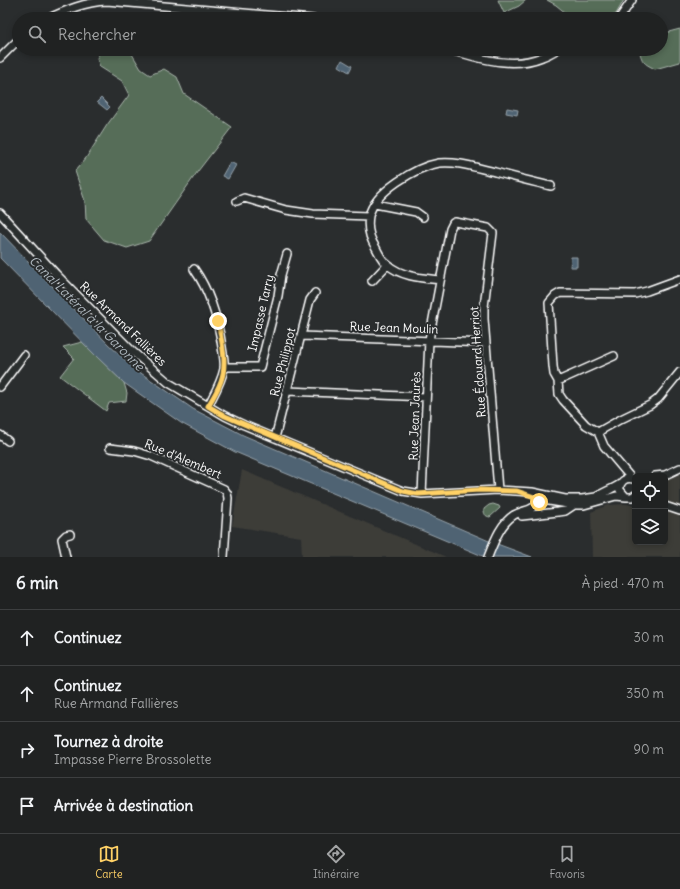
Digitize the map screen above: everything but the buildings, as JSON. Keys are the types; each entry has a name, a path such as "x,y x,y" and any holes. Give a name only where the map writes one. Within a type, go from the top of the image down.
{"street":[{"path":"625,12 632,0"},
{"path":"63,12 72,8 107,1 233,12"},
{"path":"0,58 12,45"},
{"path":"472,56 491,61 511,63 526,62 543,56"},
{"path":"440,280 410,276 387,265 372,242 369,227 369,216 381,196 390,188 412,173 426,166 451,162 551,186"},
{"path":"237,201 244,198 286,210 313,214 369,216"},
{"path":"375,204 416,212 423,217"},
{"name":"Rue Armand Fallières","path":"0,213 56,274 133,352 169,383 231,419 402,490 422,494 498,490 532,492 565,500 596,497"},
{"name":"Rue Édouard Herriot","path":"453,223 456,222 488,228 493,233 484,306 498,490"},
{"name":"Rue Jean Jaurès","path":"422,494 429,340 450,229 453,223"},
{"name":"Impasse Tarry","path":"224,367 260,367 287,254"},
{"path":"372,281 387,265"},
{"path":"194,269 203,282 214,308 221,339 224,367 221,381 208,406"},
{"path":"632,477 604,446 598,432 586,425 559,394 558,381 554,374 553,366 549,306 551,300 560,293 635,294 680,279"},
{"name":"Rue Philippot","path":"275,438 310,300 315,293"},
{"name":"Rue Jean Moulin","path":"302,336 486,343"},
{"path":"0,387 24,355"},
{"path":"558,381 614,356"},
{"path":"598,432 654,402 680,372"},
{"path":"288,391 426,397"},
{"path":"0,435 8,441"},
{"name":"Rue d'Alembert","path":"110,448 134,451 152,456 224,489 228,498 224,557"},
{"path":"617,461 621,483 621,493 631,497"},
{"path":"668,474 680,468"},
{"path":"488,557 496,537 502,527 515,515 529,510 540,499 546,498 566,502 582,502 592,500 626,479 632,479"},
{"path":"520,492 548,502 574,505 584,505 616,496 631,497"},
{"path":"529,510 535,503 531,496"},
{"path":"510,519 521,516 558,512 574,505"},
{"path":"668,507 680,511"},
{"path":"66,557 62,539 66,535 70,534"}],"shaded area":[{"path":"242,470 446,557 302,557 301,537 232,526"},
{"path":"680,474 680,557 592,557 591,512 608,505 626,504 632,505 632,545 668,545 668,479"}],"green space":[{"path":"498,0 526,0 519,6 504,12"},
{"path":"547,0 624,0 617,12 564,12"},
{"path":"680,29 680,62 655,69 644,62 641,56 668,56 668,32"},
{"path":"98,56 133,56 141,69 150,75 164,69 177,77 184,94 232,127 198,171 149,241 127,248 104,240 86,219 85,201 75,171 86,158 107,125 129,95 122,81 100,67 97,58"},
{"path":"82,342 124,383 127,393 126,401 109,403 106,411 60,376 74,358 63,347"},
{"path":"493,504 499,506 500,508 490,517 487,516 484,509"}],"water":[{"path":"342,60 352,66 349,72 339,66"},
{"path":"101,98 110,107 107,110 97,102"},
{"path":"507,108 518,110 517,115 506,113"},
{"path":"230,162 236,165 228,179 222,176"},
{"path":"0,232 108,344 135,369 193,409 243,435 489,541 532,557 485,557 235,452 181,423 124,383 0,258"},
{"path":"571,257 577,257 577,267 570,267"}],"route":[{"path":"218,321 224,357 224,367 221,381 208,406 225,416 410,493 418,494 479,490 517,491 540,499 539,502"}],"water label":[{"name":"Canal Latéral à la Garonne","path":"87,313"}]}
